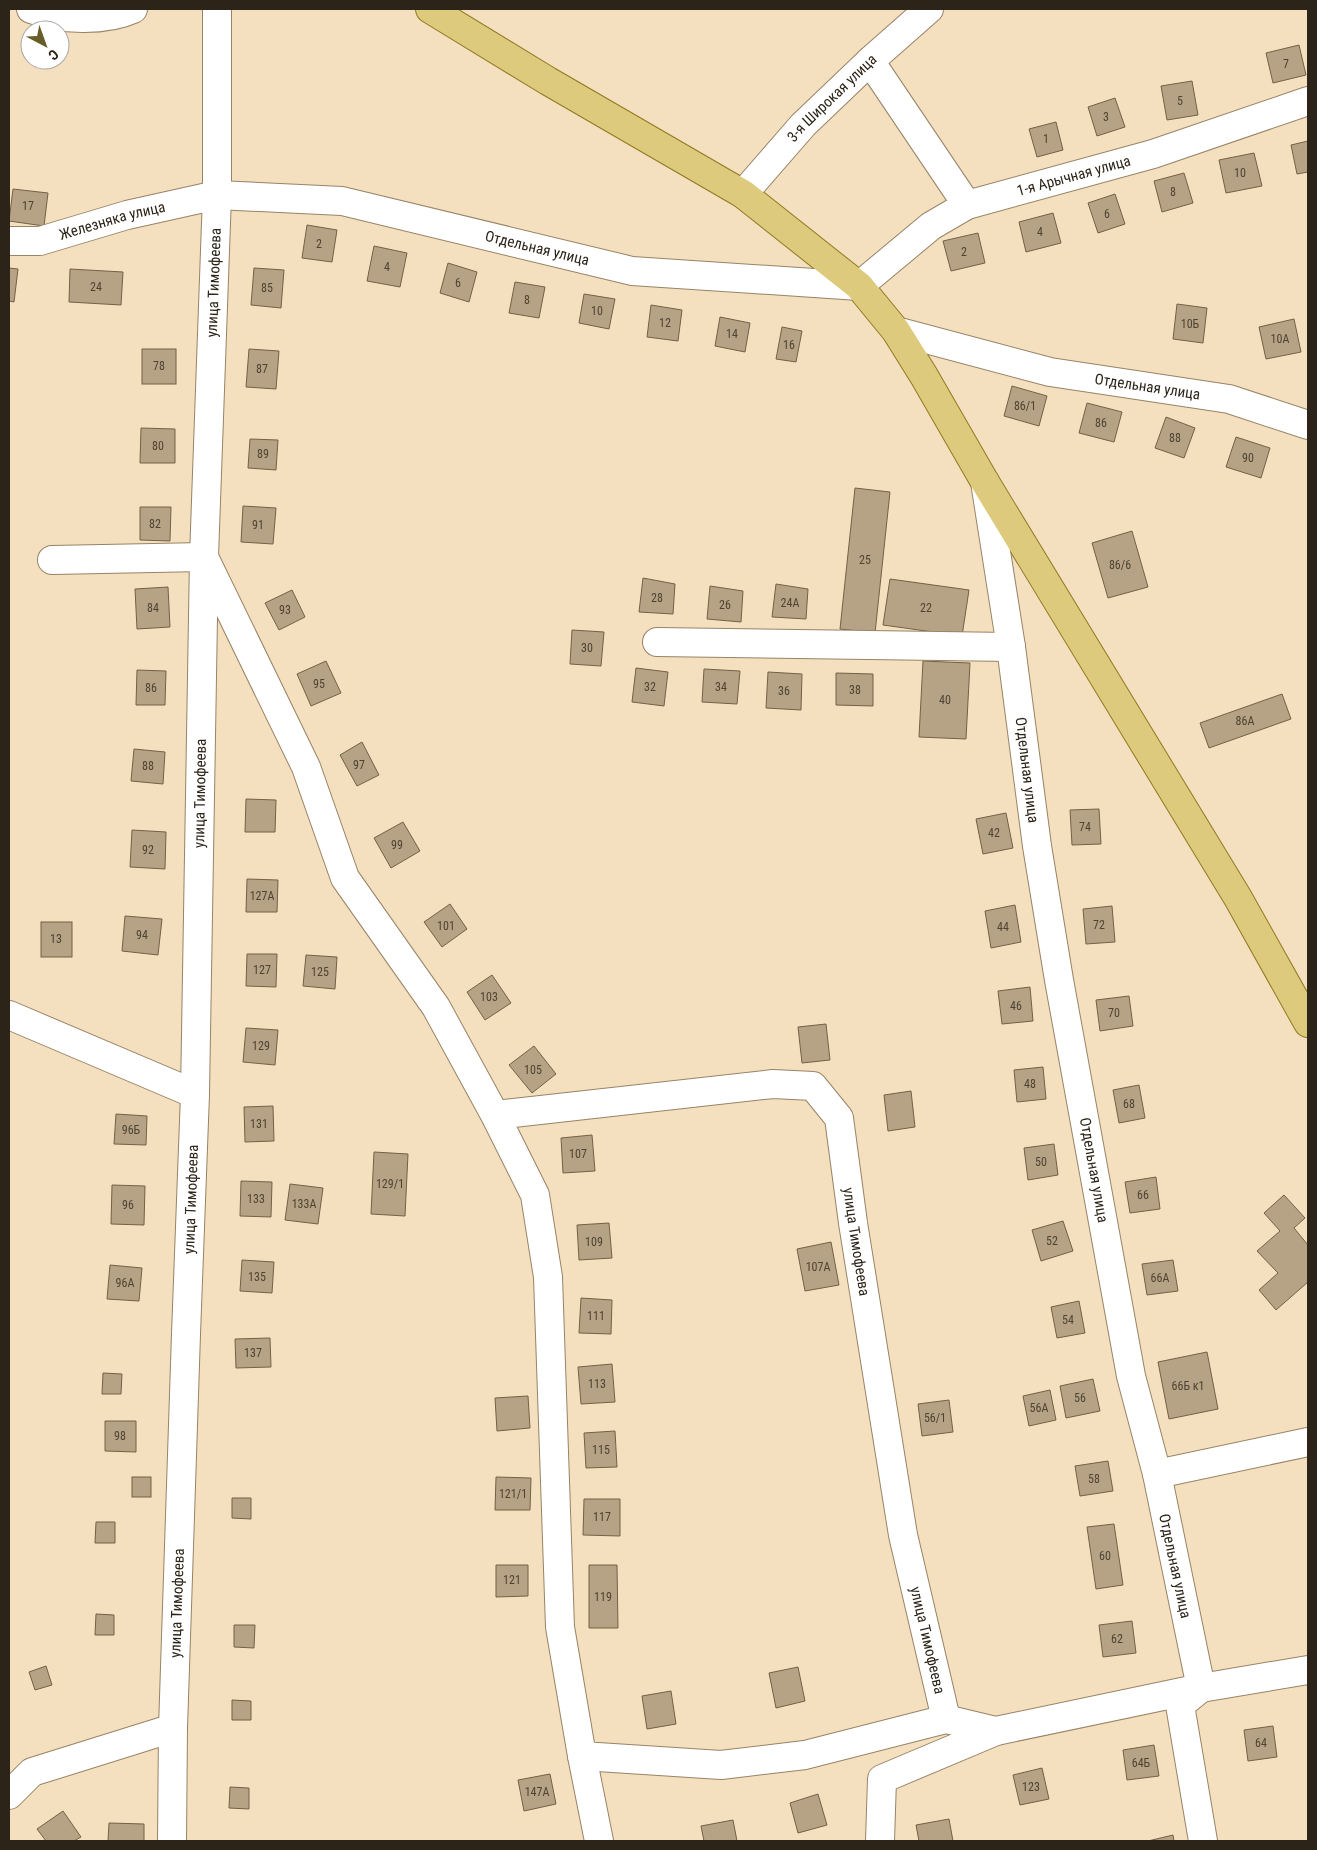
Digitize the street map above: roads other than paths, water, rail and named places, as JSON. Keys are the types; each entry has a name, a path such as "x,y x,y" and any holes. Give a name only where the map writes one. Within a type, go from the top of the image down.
{"main road":[{"name":"Отдельная улица","path":"430,9 548,81 742,194 859,286 896,331 924,376 985,482 1238,898 1308,1022"}],"street":[{"path":"32,9 44,14 91,18 121,14 133,9"},
{"name":"улица Тимофеева","path":"172,1841 173,1728 196,1094 204,557 217,195 217,9"},
{"name":"3-я Широкая улица","path":"742,194 803,125 870,60 929,9"},
{"path":"870,60 967,205"},
{"name":"1-я Арычная улица","path":"859,286 931,226 967,205 1153,154 1308,101"},
{"name":"Железняка улица","path":"9,241 40,242 127,215 217,195"},
{"name":"Отдельная улица","path":"217,195 342,200 632,271 859,286"},
{"name":"Отдельная улица","path":"896,331 1050,372 1229,399 1308,425"},
{"name":"Отдельная улица","path":"985,482 1011,647 1037,846 1059,980 1131,1376 1157,1474 1201,1688"},
{"path":"52,560 204,557"},
{"name":"улица Тимофеева","path":"204,557 306,767 345,878 436,1007 495,1115 535,1195 548,1277 560,1627 598,1841"},
{"path":"657,642 1011,647"},
{"path":"9,1015 196,1094"},
{"name":"улица Тимофеева","path":"495,1115 773,1084 813,1086 839,1118 853,1223 903,1535 946,1719"},
{"path":"1157,1474 1308,1442"},
{"path":"880,1841 882,1778 996,1731 1201,1688 1308,1670"},
{"path":"1201,1688 1180,1705 1203,1841"},
{"path":"582,1756 722,1765 805,1755 946,1719 996,1731"},
{"path":"9,1795 32,1772 173,1728"}]}
